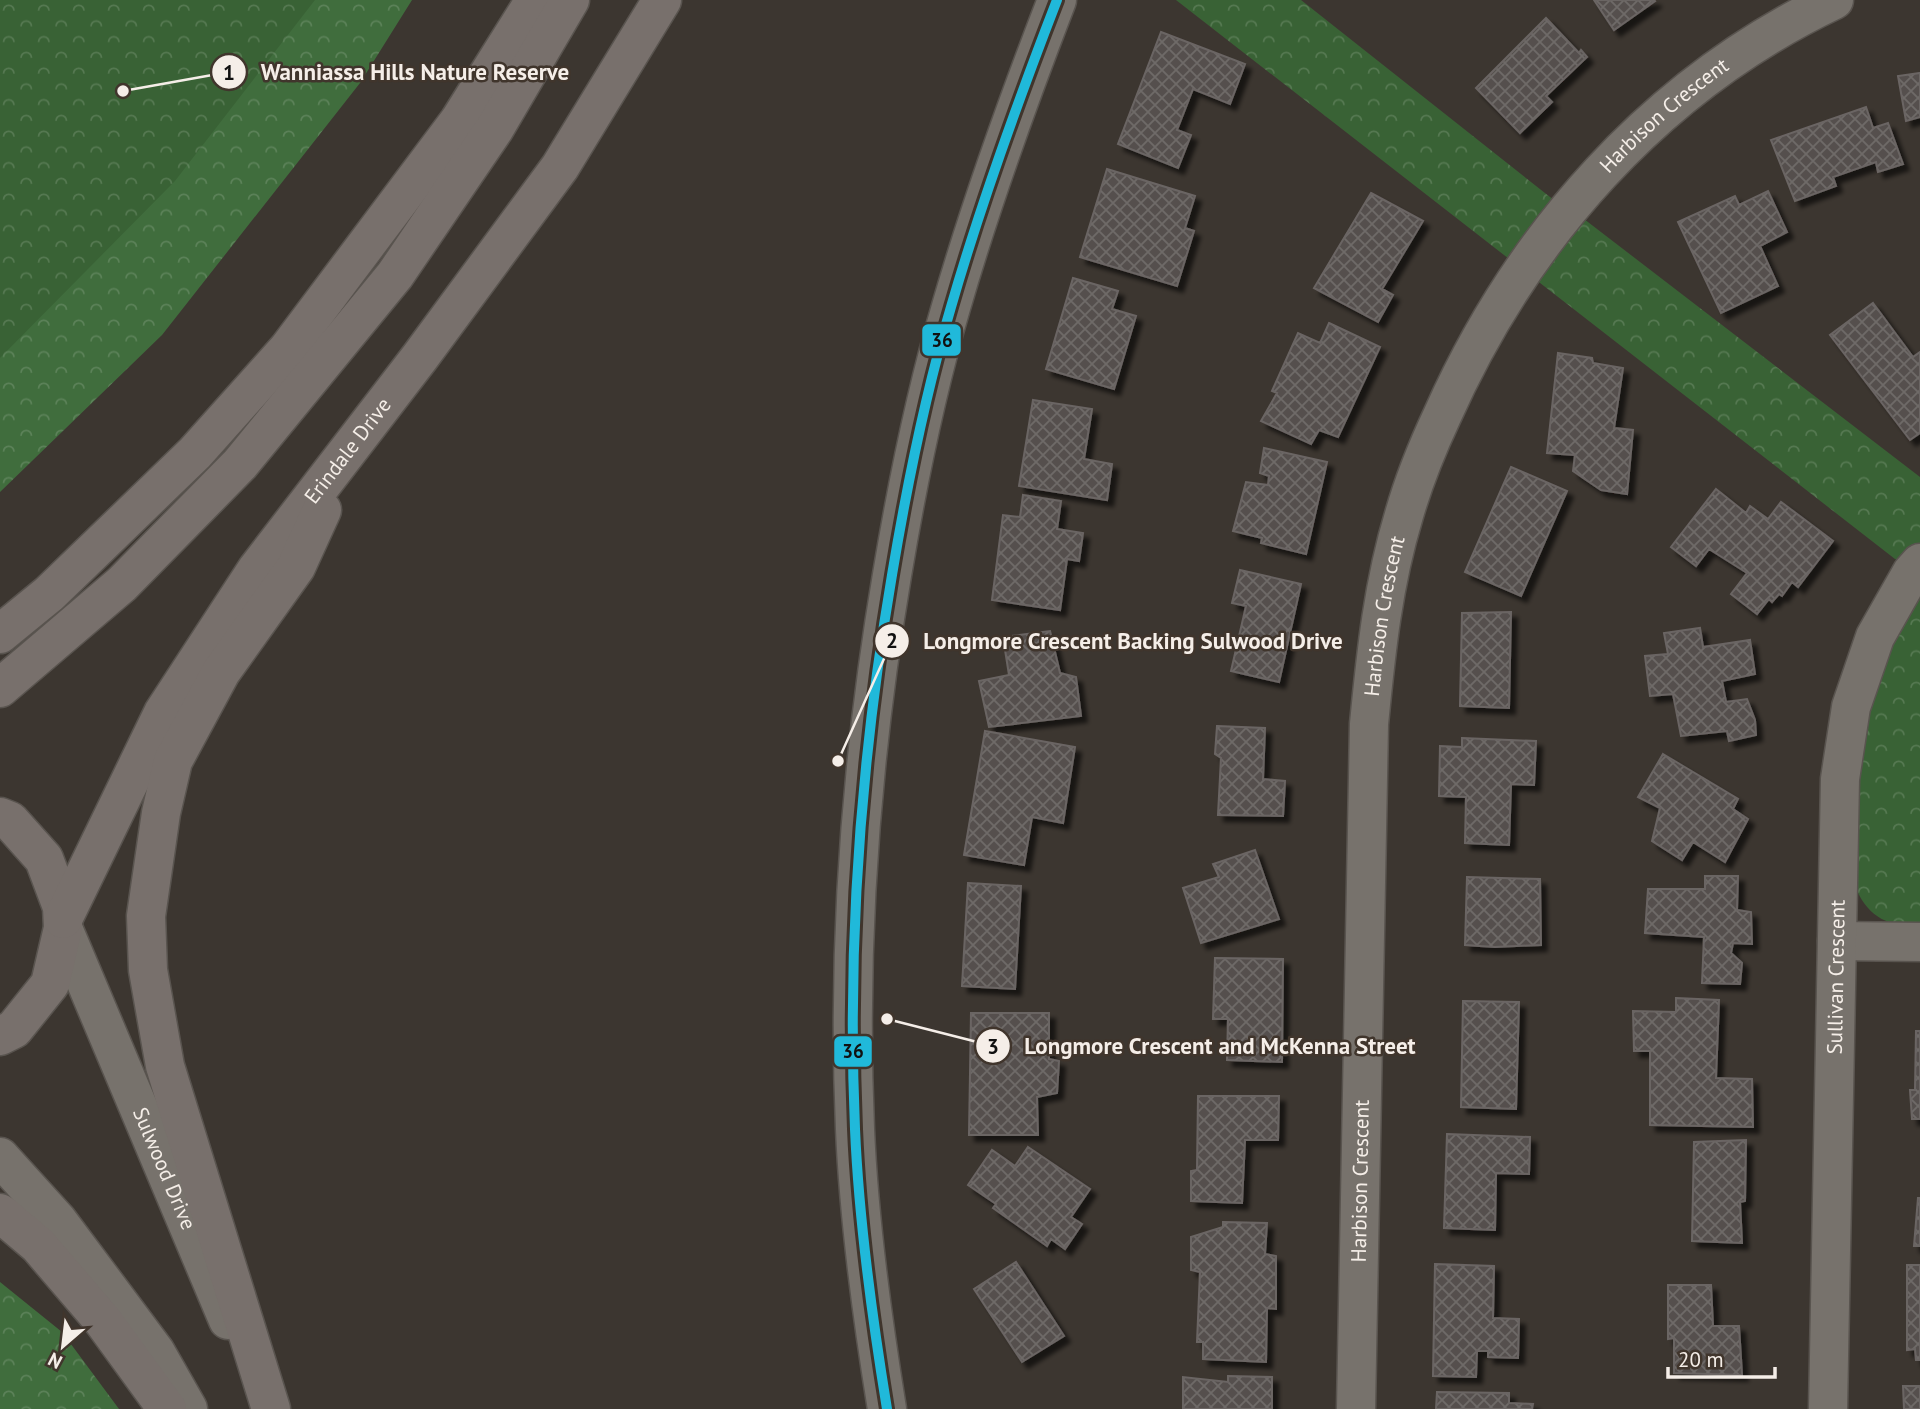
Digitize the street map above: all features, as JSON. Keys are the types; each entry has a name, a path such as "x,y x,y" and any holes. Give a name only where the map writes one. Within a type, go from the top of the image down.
{"main road":[{"path":"0,634 49,594 195,453 288,349 459,121 535,0"},
{"path":"0,688 122,584 240,464 395,275 495,128 570,0"},
{"name":"Erindale Drive","path":"0,1036 14,1029 50,984 63,923 163,713 257,569 348,454 560,167 662,0"},
{"path":"271,1409 164,1066 148,970 146,916 161,813 173,761 221,672 296,567 348,454"},
{"path":"0,817 10,821 44,859 62,906 63,923"},
{"path":"0,1213 38,1245 103,1321 166,1409"}],"street":[{"path":"887,1409 870,1308 855,1130 853,950 864,767 875,675 906,492 950,309 1007,129 1057,0"},
{"name":"Harbison Crescent","path":"1356,1409 1369,724 1379,620 1403,516 1420,465 1464,365 1539,244 1586,187 1661,112 1701,79 1787,22 1834,0"},
{"name":"Sullivan Crescent","path":"1828,1409 1840,779 1851,707 1875,637 1912,572 1920,563"},
{"name":"Sulwood Drive","path":"63,923 265,1409"},
{"path":"1837,940 1920,942"},
{"path":"0,1157 58,1221 155,1351 188,1409"}],"green space":[{"path":"0,0 412,0 360,83 162,335 0,492"},
{"path":"0,0 315,0 175,181 0,358"},
{"path":"1176,0 1301,0 1550,197 1584,219 1920,477 1920,570 1895,559"},
{"path":"1920,592 1920,928 1881,919 1867,907 1856,889 1859,737 1881,661"},
{"path":"0,1282 62,1332 119,1409 0,1409"}],"building":[{"path":"1594,0 1654,0 1655,1 1614,30"},
{"path":"1546,18 1579,53 1581,50 1587,57 1546,96 1552,102 1520,133 1476,88"},
{"path":"1161,32 1245,64 1230,104 1193,89 1177,130 1191,135 1178,168 1118,144"},
{"path":"1920,73 1920,117 1906,121 1898,76"},
{"path":"1866,107 1873,128 1888,123 1903,164 1878,172 1876,162 1833,177 1836,186 1795,201 1771,140"},
{"path":"1107,169 1195,196 1185,228 1194,231 1177,286 1080,257"},
{"path":"1768,191 1787,232 1760,246 1778,286 1721,313 1678,222 1735,196 1739,205"},
{"path":"1371,193 1423,221 1382,289 1393,295 1378,322 1314,288"},
{"path":"1073,278 1118,291 1112,309 1136,316 1114,389 1046,369"},
{"path":"1873,303 1913,357 1920,352 1920,433 1910,440 1830,335"},
{"path":"1329,323 1380,347 1338,437 1319,430 1311,444 1261,421 1277,393 1272,391 1298,333 1320,343"},
{"path":"1558,353 1592,358 1593,363 1623,368 1614,428 1633,430 1627,494 1601,490 1573,471 1575,455 1547,453"},
{"path":"1033,400 1092,409 1084,459 1112,464 1107,500 1019,486"},
{"path":"1264,448 1327,462 1306,554 1261,543 1262,538 1233,531 1246,482 1268,485 1269,476 1260,473"},
{"path":"1511,467 1567,491 1521,596 1465,572"},
{"path":"1716,489 1746,513 1750,506 1768,519 1781,502 1833,541 1798,587 1792,582 1782,596 1779,594 1772,602 1769,599 1757,614 1731,594 1747,573 1709,549 1696,566 1671,547"},
{"path":"1023,495 1061,501 1057,529 1083,533 1079,561 1067,559 1060,610 992,600 1003,515 1020,517"},
{"path":"1240,570 1301,584 1279,682 1231,671 1246,606 1232,603"},
{"path":"1511,612 1509,708 1460,706 1462,613"},
{"path":"1700,628 1703,647 1750,640 1755,674 1722,681 1726,702 1747,699 1755,720 1756,735 1729,741 1727,731 1681,736 1673,694 1650,696 1645,656 1668,654 1664,633"},
{"path":"1050,631 1060,673 1076,677 1081,716 989,727 979,681 1009,675 1003,637"},
{"path":"1217,726 1265,728 1263,779 1285,781 1283,816 1218,815 1221,758 1215,754"},
{"path":"985,731 1075,747 1063,823 1032,817 1024,865 964,855"},
{"path":"1462,738 1536,741 1534,785 1511,784 1509,845 1465,843 1466,797 1439,796 1440,746 1462,747"},
{"path":"1663,754 1738,799 1733,809 1748,819 1725,862 1693,842 1682,860 1652,841 1660,808 1638,797"},
{"path":"1255,850 1279,919 1201,943 1183,888 1219,877 1213,864"},
{"path":"1705,876 1738,876 1737,910 1751,912 1752,944 1733,943 1731,953 1742,963 1740,984 1702,983 1704,937 1645,933 1648,889 1705,889"},
{"path":"1467,877 1540,879 1541,945 1465,945"},
{"path":"968,883 1021,886 1015,989 962,986"},
{"path":"1215,958 1283,959 1282,1062 1227,1060 1228,1019 1213,1019"},
{"path":"1676,998 1719,1000 1716,1078 1752,1079 1753,1127 1650,1125 1650,1051 1634,1051 1633,1011 1676,1012"},
{"path":"1463,1001 1519,1002 1516,1109 1461,1107"},
{"path":"971,1013 1049,1013 1049,1059 1059,1061 1057,1093 1037,1097 1038,1135 969,1135"},
{"path":"1916,1031 1920,1031 1920,1119 1912,1119 1910,1090 1915,1090"},
{"path":"1198,1096 1279,1096 1278,1140 1245,1140 1242,1203 1191,1201 1191,1171 1197,1170"},
{"path":"1447,1134 1530,1137 1529,1174 1496,1173 1495,1230 1444,1228"},
{"path":"1746,1140 1745,1201 1740,1202 1742,1243 1692,1241 1694,1142"},
{"path":"1028,1147 1090,1189 1071,1217 1082,1224 1065,1249 1051,1239 1047,1246 993,1208 996,1204 968,1185 992,1150 1015,1166"},
{"path":"1918,1198 1920,1246 1914,1246"},
{"path":"1223,1222 1267,1223 1265,1254 1276,1256 1276,1309 1267,1308 1266,1362 1203,1359 1203,1342 1197,1342 1200,1272 1191,1270 1191,1237 1223,1227"},
{"path":"1016,1262 1064,1336 1022,1362 974,1289"},
{"path":"1435,1264 1494,1266 1493,1318 1519,1319 1518,1358 1488,1357 1488,1351 1477,1351 1476,1377 1433,1376"},
{"path":"1907,1265 1920,1265 1920,1360 1916,1360 1915,1349 1907,1350"},
{"path":"1668,1285 1711,1285 1713,1326 1739,1326 1742,1375 1674,1373 1674,1338 1668,1339"},
{"path":"1228,1376 1272,1377 1272,1409 1183,1409 1183,1377 1228,1382"},
{"path":"1903,1386 1920,1386 1920,1409 1904,1409"},
{"path":"1437,1392 1509,1393 1509,1403 1533,1404 1532,1409 1436,1409"}],"transit line":[{"name":"36","path":"887,1409 863,1235 853,1060 855,921 872,713 898,541 933,373 987,191 1057,0"}],"place":[{"name":"Wanniassa Hills Nature Reserve","path":"123,91"},
{"name":"Longmore Crescent Backing Sulwood Drive","path":"838,761"},
{"name":"Longmore Crescent and McKenna Street","path":"887,1019"}]}
